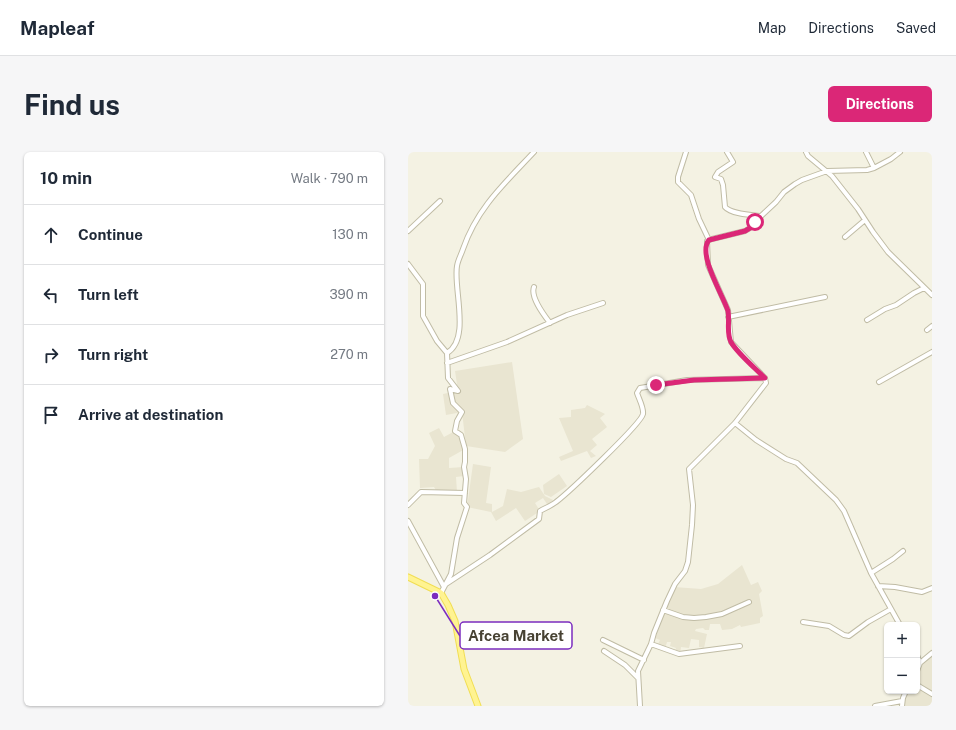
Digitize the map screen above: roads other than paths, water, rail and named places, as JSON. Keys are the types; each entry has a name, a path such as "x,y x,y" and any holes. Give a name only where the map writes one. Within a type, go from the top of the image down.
{"main road":[{"path":"408,577 441,594 448,605 455,621 464,669 478,706"}],"street":[{"path":"447,353 451,351 454,346 459,331 460,317 457,268 469,232 485,206 534,152"},
{"path":"640,706 638,671 651,644 671,592 685,571 689,555 693,505 689,469 735,423 766,383 765,378 731,342 728,310 708,265 707,244 709,240 699,220 692,195 678,182 678,177 686,152"},
{"path":"727,152 733,162 718,172 715,176 721,179 724,185 725,208 736,213 761,216"},
{"path":"806,152 808,156 832,176 850,198 888,252 932,295"},
{"path":"866,152 874,168"},
{"path":"709,240 745,231 750,228 784,192 795,184 827,171 867,170 874,168 900,152"},
{"path":"408,231 440,200"},
{"path":"845,237 865,220"},
{"path":"408,264 423,284 424,319 447,353 448,378 458,391 450,390 453,403 462,412 456,431 461,435 465,449 464,467 466,479 464,503 467,508 457,538 453,565 441,594"},
{"path":"534,287 534,296 550,323"},
{"path":"866,320 885,309 896,305 924,288"},
{"path":"728,317 825,297"},
{"path":"447,363 507,342 567,315 603,302"},
{"path":"927,330 932,326"},
{"path":"878,382 932,352"},
{"path":"445,586 539,519 540,511 555,503 636,425 642,417 643,410 637,393 638,389 687,380 765,378"},
{"path":"735,423 762,444 786,459 797,463 836,500 844,511 871,573 898,622"},
{"path":"408,505 420,492 465,493"},
{"path":"408,521 445,586"},
{"path":"871,573 893,560 903,551"},
{"path":"878,586 895,587 922,592 932,588"},
{"path":"663,610 683,617 706,617 722,614 749,602"},
{"path":"803,622 829,626 844,635 849,636 868,622 891,609"},
{"path":"603,640 644,660"},
{"path":"651,644 675,654 740,646"},
{"path":"604,651 625,665 638,678"},
{"path":"920,663 932,653"},
{"path":"920,687 932,694"},
{"path":"875,706 902,704 905,694"}],"place":[{"name":"Afcea Market","path":"435,596"}]}
